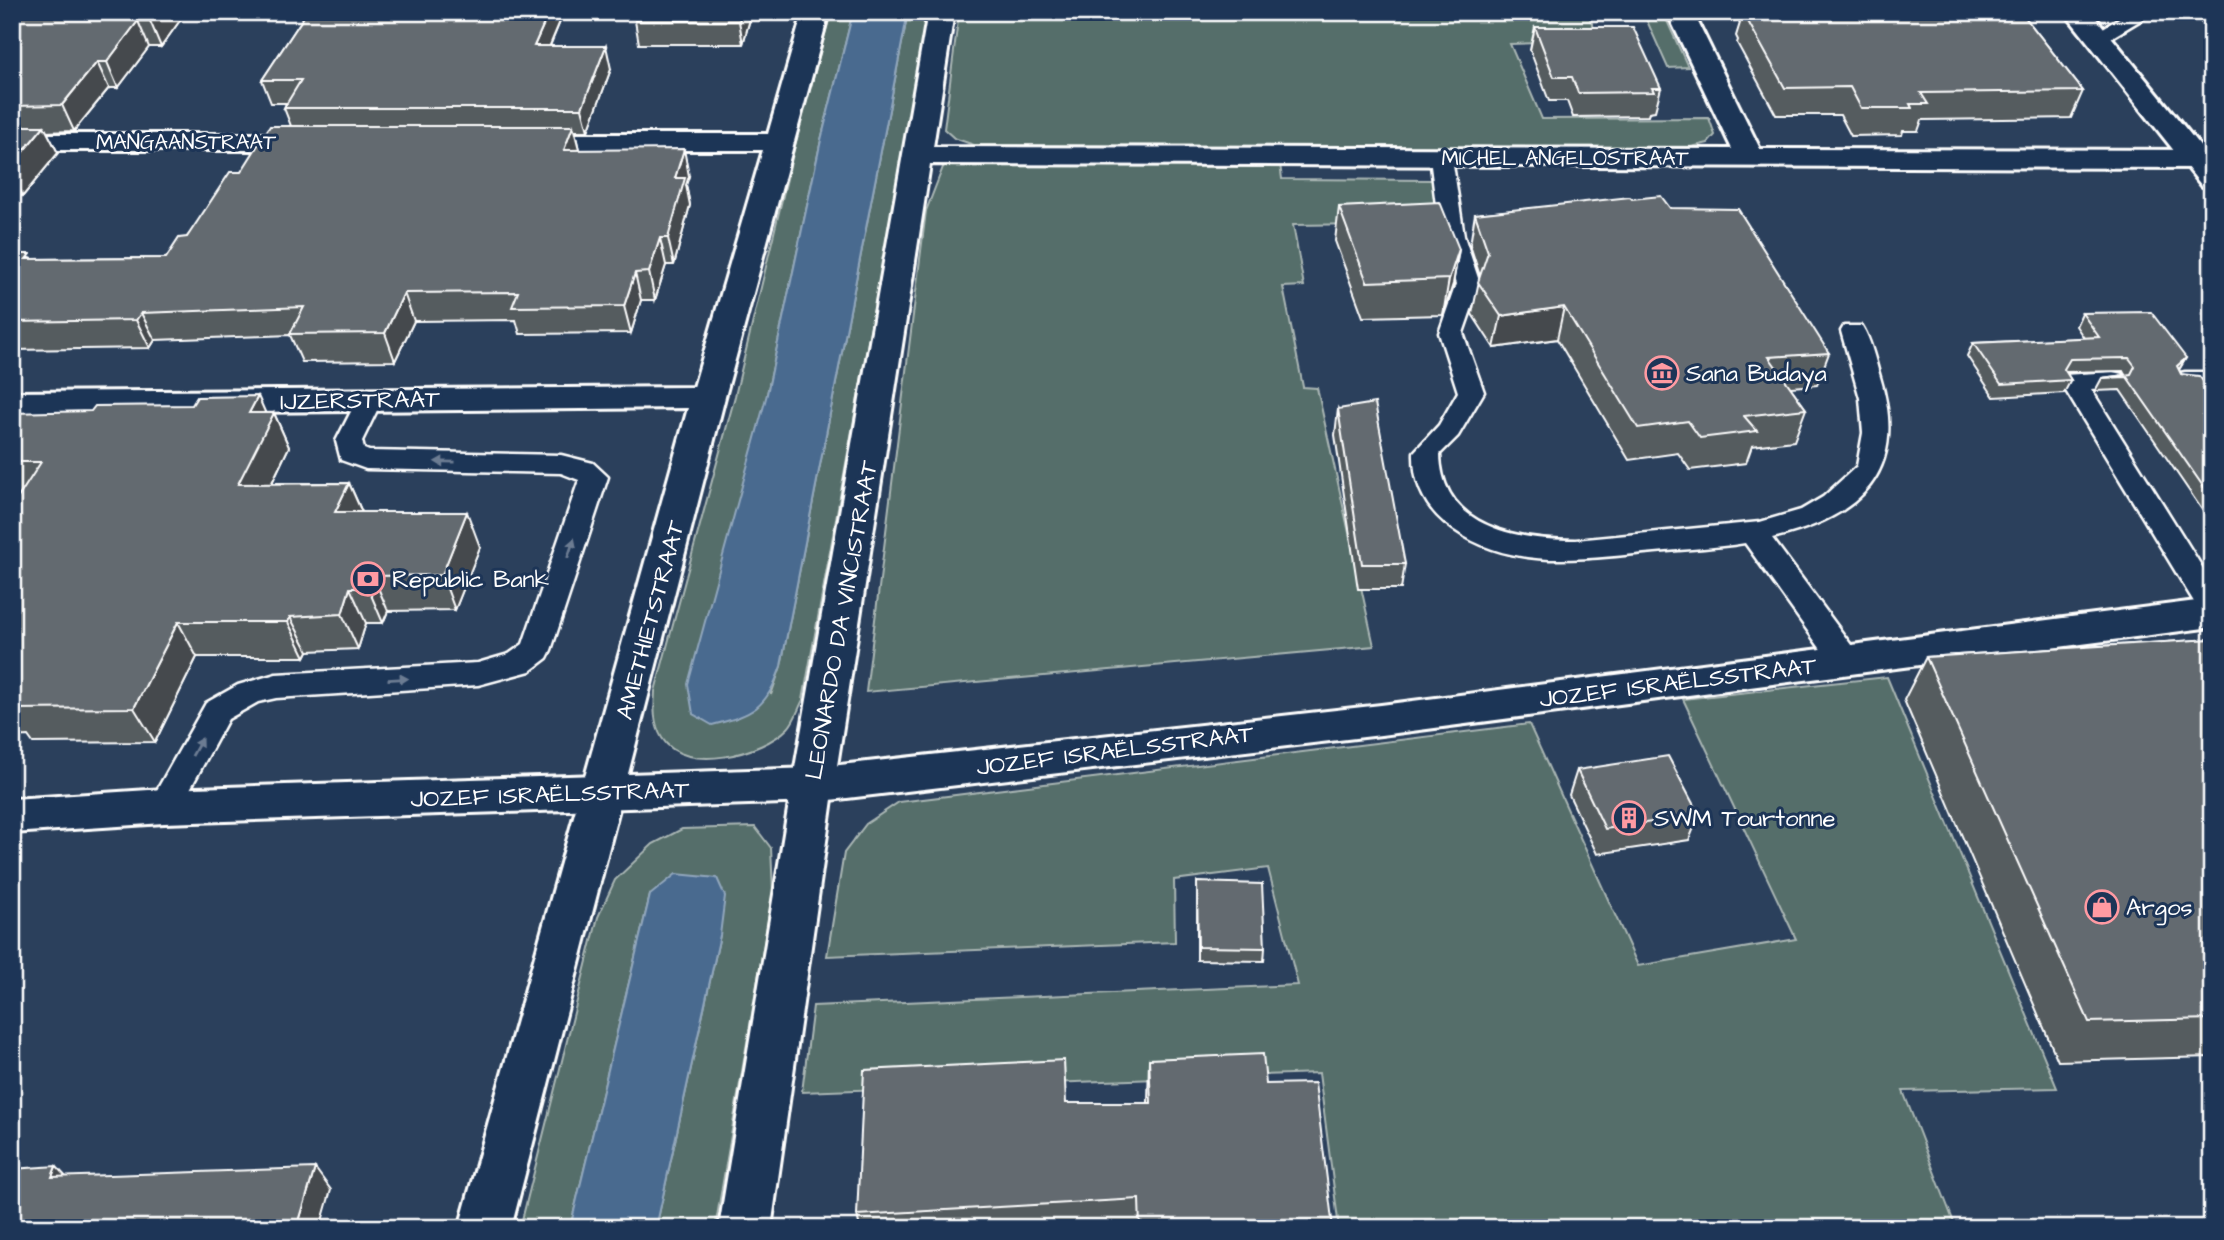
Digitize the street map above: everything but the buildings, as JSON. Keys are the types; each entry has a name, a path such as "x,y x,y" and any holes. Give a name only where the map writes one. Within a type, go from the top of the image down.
{"street":[{"name":"AMETHIETSTRAAT","path":"485,1228 708,397 816,12"},
{"name":"LEONARDO DA VINCISTRAAT","path":"745,1228 813,785 941,12"},
{"path":"1680,12 1751,159"},
{"path":"2077,12 2206,166"},
{"name":"MANGAANSTRAAT","path":"12,142 333,142"},
{"path":"501,142 780,142"},
{"name":"MICHEL ANGELOSTRAAT","path":"919,155 1751,159 2206,166"},
{"name":"IJZERSTRAAT","path":"12,404 708,397"},
{"name":"JOZEF ISRAËLSSTRAAT","path":"12,816 164,806 813,785 1381,720 1846,662 2212,611"}],"lane":[{"path":"2097,38 2144,12"},
{"path":"2203,12 2212,20"},
{"path":"1441,158 1452,236 1468,284 1451,333 1471,392 1449,430 1427,452 1426,478 1444,508 1473,532 1509,546 1551,552 1752,533 1788,525 1821,510 1848,491 1870,467 1876,436 1875,405 1853,331"},
{"path":"2113,380 2073,381 2212,611"},
{"path":"2185,380 2212,380"},
{"path":"164,806 217,711 249,693 276,686 478,674 519,663 536,650 594,477 583,469 561,464 366,460 351,454 349,441 369,400"},
{"path":"1752,533 1846,662"}],"green space":[{"path":"831,12 853,12 821,140 767,394 771,695 781,666 908,12 928,12 803,700 788,728 761,746 724,757 688,756 673,749 662,738 655,715 655,691 735,396 796,141"},
{"path":"959,12 1587,12 1600,41 1510,44 1542,119 1709,118 1715,135 1708,143 1687,148 974,145 954,138 944,129"},
{"path":"1643,12 1663,12 1688,67 1668,68"},
{"path":"945,162 1280,164 1282,179 1433,180 1439,223 1293,225 1304,286 1283,287 1303,387 1317,388 1374,646 866,692 926,211"},
{"path":"1887,677 2057,1088 1903,1091 1956,1228 1339,1228 1319,1073 802,1092 813,1006 1298,985 1268,868 1174,880 1175,942 827,956 844,853 866,824 899,802 1529,724 1638,966 1796,939 1683,699"},
{"path":"755,827 771,848 773,892 715,1228 656,1228 720,935 650,895 570,1228 520,1228 598,917 615,880 653,844 682,829"}],"water":[{"path":"853,12 908,12 781,666 770,692 757,708 712,725 693,714 688,684 767,394 821,140"},
{"path":"676,874 717,878 725,896 720,935 656,1228 570,1228 650,895"}],"place":[{"name":"Sana Budaya","path":"1662,373"},
{"name":"Republic Bank","path":"368,579"},
{"name":"SWM Tourtonne","path":"1629,818"},
{"name":"Argos","path":"2102,907"}]}
